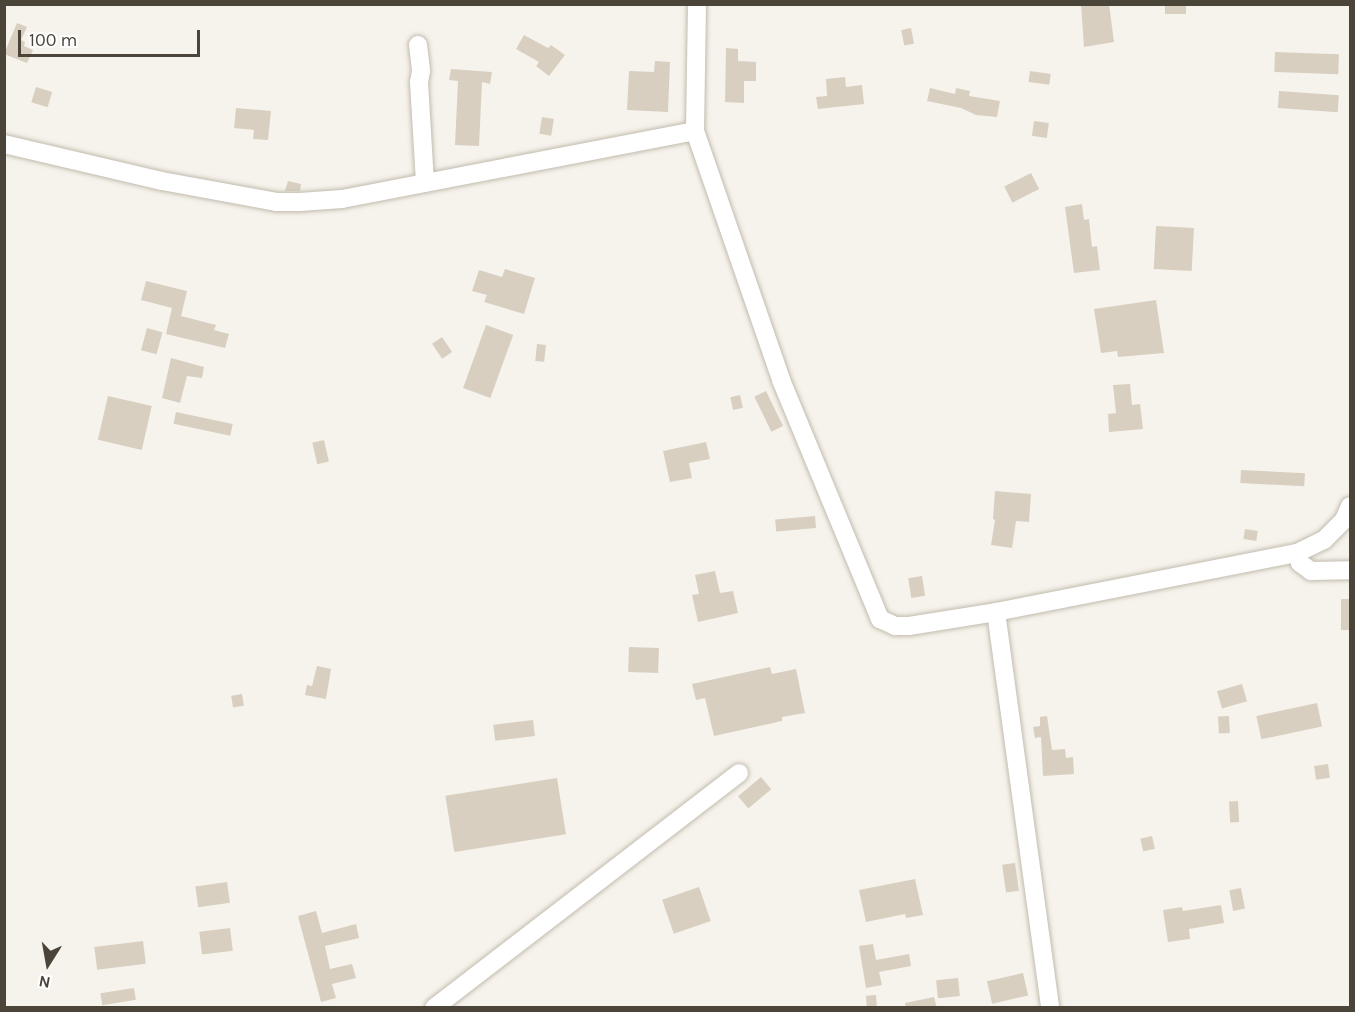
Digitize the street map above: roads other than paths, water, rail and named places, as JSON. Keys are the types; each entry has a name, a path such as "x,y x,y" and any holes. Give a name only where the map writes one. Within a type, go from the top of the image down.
{"street":[{"path":"697,4 695,131 781,380 880,619 895,626 909,626 996,612 1296,553 1324,540 1344,520 1350,506"},
{"path":"418,45 425,183"},
{"path":"4,144 162,181 276,202 321,202 695,131"},
{"path":"1311,571 1324,540"},
{"path":"1296,553 1300,563 1311,571 1350,570"},
{"path":"996,612 1050,1008"},
{"path":"434,1008 739,773"}]}
